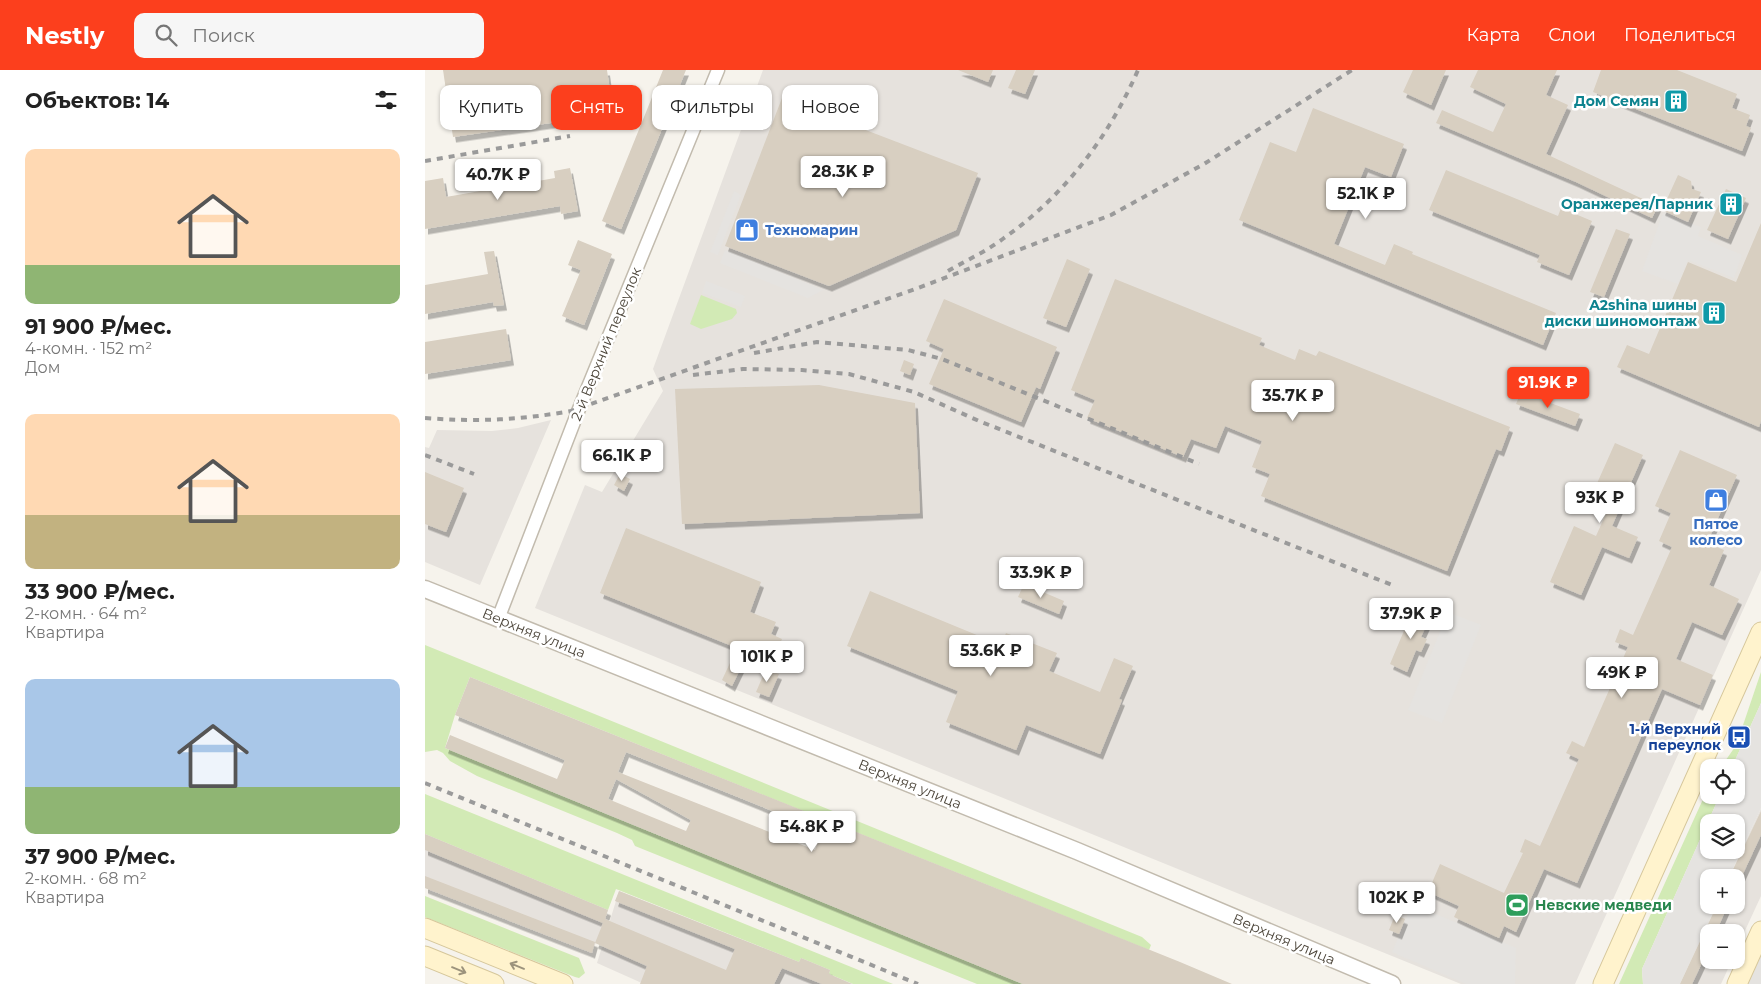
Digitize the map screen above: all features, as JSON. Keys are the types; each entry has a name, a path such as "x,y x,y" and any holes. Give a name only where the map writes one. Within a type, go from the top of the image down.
{"main road":[{"path":"1603,984 1761,632"},
{"path":"425,928 563,984"},
{"path":"1737,984 1761,931"},
{"path":"425,956 494,984"}],"street":[{"name":"2-й Верхний переулок","path":"498,619 579,409 718,70"},
{"name":"Верхняя улица","path":"425,589 1068,848 1392,984"}],"shaded area":[{"path":"763,70 1761,70 1761,570 1575,984 1461,984 535,608 585,485 602,492 663,391 653,369 741,130 772,130 772,85 757,85"},
{"path":"734,191 741,195 718,255 710,252"},
{"path":"1663,213 1701,227 1698,236 1742,255 1734,278 1688,260 1678,284 1642,271"},
{"path":"725,250 823,290 808,298 720,263"},
{"path":"706,281 745,296 741,307 702,293"},
{"path":"551,420 480,585 425,562 425,447 429,448 437,430 492,431 518,428"},
{"path":"1448,612 1481,625 1442,723 1408,710"},
{"path":"1761,703 1761,808 1745,842 1745,814 1711,814 1716,804 1745,804 1745,759 1736,759"},
{"path":"1761,808 1761,896 1745,931 1745,924 1708,924 1713,914 1745,914 1745,869 1733,869 1737,859 1745,859 1745,842"},
{"path":"425,834 608,910 592,953 425,888"},
{"path":"1700,840 1700,859 1737,859 1733,869 1700,869 1700,914 1713,914 1708,924 1700,924 1700,941 1680,984 1643,984 1642,969"},
{"path":"619,891 799,962 801,958 830,970 829,974 853,984 644,984 597,963"},
{"path":"1412,904 1516,948 1515,984 1466,984 1392,952"},
{"path":"1700,941 1700,969 1728,969 1721,984 1680,984"},
{"path":"1761,956 1761,984 1748,984"}],"green space":[{"path":"701,295 736,309 737,313 732,319 701,329 690,324"},
{"path":"425,645 1142,937 1151,945 1149,950 470,677 455,715 445,748 1023,984 977,984 635,846 632,840 617,833 477,776 450,761 443,753 437,750 425,752"},
{"path":"1761,672 1761,703 1736,759 1727,759 1737,744 1740,745 1745,733 1741,731"},
{"path":"425,794 893,984 853,984 829,974 830,970 801,958 799,962 616,889 608,910 425,834"},
{"path":"1701,804 1716,804 1711,814 1700,814 1700,840 1642,969 1643,984 1619,984"},
{"path":"425,896 579,958 585,973 579,978 575,977 425,917"}],"building":[{"path":"443,70 607,70 609,85 551,85 551,123 541,124 541,85 445,85"},
{"path":"663,70 686,70 680,85 657,85"},
{"path":"958,70 993,70 988,82"},
{"path":"1016,70 1035,70 1025,94 1008,88"},
{"path":"1413,70 1446,70 1431,105 1403,92"},
{"path":"1478,70 1557,70 1546,95 1568,105 1546,154 1658,206 1652,218 1576,182 1436,123 1442,110 1493,132 1506,104 1470,87"},
{"name":"Дом Семян","path":"1601,70 1677,70 1737,94 1732,108 1750,115 1746,126 1751,128 1742,151 1593,92"},
{"path":"652,97 652,130 661,130 621,229 602,221 639,130 642,130 642,122"},
{"path":"782,98 782,130 866,130 978,173 956,230 829,286 725,246 770,130 772,130 772,124"},
{"path":"1313,108 1404,144 1391,177 1365,167 1334,244 1385,265 1394,244 1413,252 1412,254 1556,313 1543,345 1239,220 1270,142 1296,152"},
{"path":"452,130 502,130 453,137"},
{"path":"570,168 578,211 561,214 560,206 425,229 425,181 443,178 446,197 555,178 554,171"},
{"path":"1446,170 1558,216 1561,208 1592,221 1569,275 1537,262 1540,255 1429,210"},
{"path":"1678,175 1691,181 1692,189 1701,192 1688,222 1662,210"},
{"path":"1726,189 1746,198 1728,239 1707,230"},
{"name":"A2shina шины диски шиномонтаж","path":"1761,223 1761,421 1759,427 1617,367 1627,345 1649,354 1688,262 1736,282"},
{"path":"1616,229 1630,234 1604,297 1590,292"},
{"path":"578,240 612,254 584,325 562,316 581,270 568,265"},
{"path":"494,251 504,305 494,306 493,302 425,314 425,285 488,274 484,252"},
{"path":"1067,259 1090,269 1066,327 1043,318"},
{"path":"1115,279 1262,338 1259,345 1295,360 1299,349 1316,356 1319,351 1510,427 1501,451 1496,449 1447,571 1261,496 1270,474 1252,467 1262,441 1225,426 1216,448 1191,439 1183,457 1087,418 1095,400 1071,390"},
{"path":"944,299 1057,347 1040,389 1036,387 1021,422 929,384 944,349 926,341"},
{"path":"506,329 511,360 425,374 425,342"},
{"path":"904,360 914,364 910,375 900,371"},
{"path":"819,385 915,403 920,513 682,524 675,389"},
{"path":"1521,392 1580,414 1575,426 1516,404"},
{"path":"1615,443 1643,455 1612,526 1638,537 1629,558 1602,547 1581,595 1550,582 1574,526 1596,536 1609,507 1590,499"},
{"path":"1680,450 1737,475 1707,543 1724,550 1709,585 1739,599 1722,635 1692,622 1676,659 1713,675 1700,705 1662,689 1577,883 1544,869 1516,932 1504,926 1499,938 1454,917 1459,906 1428,892 1440,864 1504,893 1523,853 1520,852 1525,839 1540,846 1579,759 1566,753 1572,741 1584,747 1628,647 1615,642 1620,629 1633,635 1672,547 1659,541 1671,513 1655,506"},
{"path":"425,472 464,488 446,532 425,524"},
{"path":"620,474 630,479 624,491 614,485"},
{"path":"626,528 761,582 750,612 776,622 771,634 782,639 770,669 745,659 732,686 722,680 737,648 600,593"},
{"path":"1024,584 1064,601 1059,614 1018,597"},
{"path":"870,591 1001,645 1006,633 1057,653 1049,671 1100,692 1114,658 1133,666 1119,699 1122,700 1100,754 1026,725 1016,750 946,722 958,691 847,646"},
{"path":"1414,607 1431,615 1421,637 1427,639 1421,652 1416,650 1407,672 1390,664"},
{"path":"766,669 779,674 769,697 756,692"},
{"path":"470,677 1232,984 1023,984 445,748 450,735 557,779 565,760 455,715","holes":["626,752 822,831 815,850 618,772","616,779 691,820 686,831 608,799"]},
{"path":"1761,811 1761,835 1745,869 1733,869 1738,859 1745,859 1745,844"},
{"path":"425,834 608,910 605,919 726,970 735,949 615,901 619,891 799,962 801,958 830,970 829,974 852,984 822,984 782,968 774,984 640,984 647,966 595,943 603,923 425,850"},
{"path":"425,876 595,942 592,953 425,888"},
{"path":"1713,914 1724,914 1720,924 1708,924"},
{"path":"1395,915 1405,919 1399,934 1389,930"},
{"path":"1700,941 1700,967 1692,984 1680,984"}],"railway":[{"path":"948,271 1004,238 1026,221 1065,184 1099,142 1138,70"},
{"path":"425,418 498,419 571,411 918,288 1111,215 1204,164 1352,70"},
{"path":"425,161 570,136"},
{"path":"754,353 817,342 908,350 942,359 1199,464"},
{"path":"693,375 743,369 802,370 849,374 914,392 979,421 1392,585"},
{"path":"425,455 474,474"},
{"path":"425,783 918,984"}],"place":[{"name":"Дом Семян","path":"1676,101"},
{"name":"Оранжерея/Парник","path":"1731,204"},
{"name":"Техномарин","path":"747,230"},
{"name":"A2shina шины диски шиномонтаж","path":"1714,313"},
{"name":"Пятое колесо","path":"1716,500"},
{"name":"1-й Верхний переулок","path":"1739,737"},
{"name":"Невские медведи","path":"1517,905"}]}
